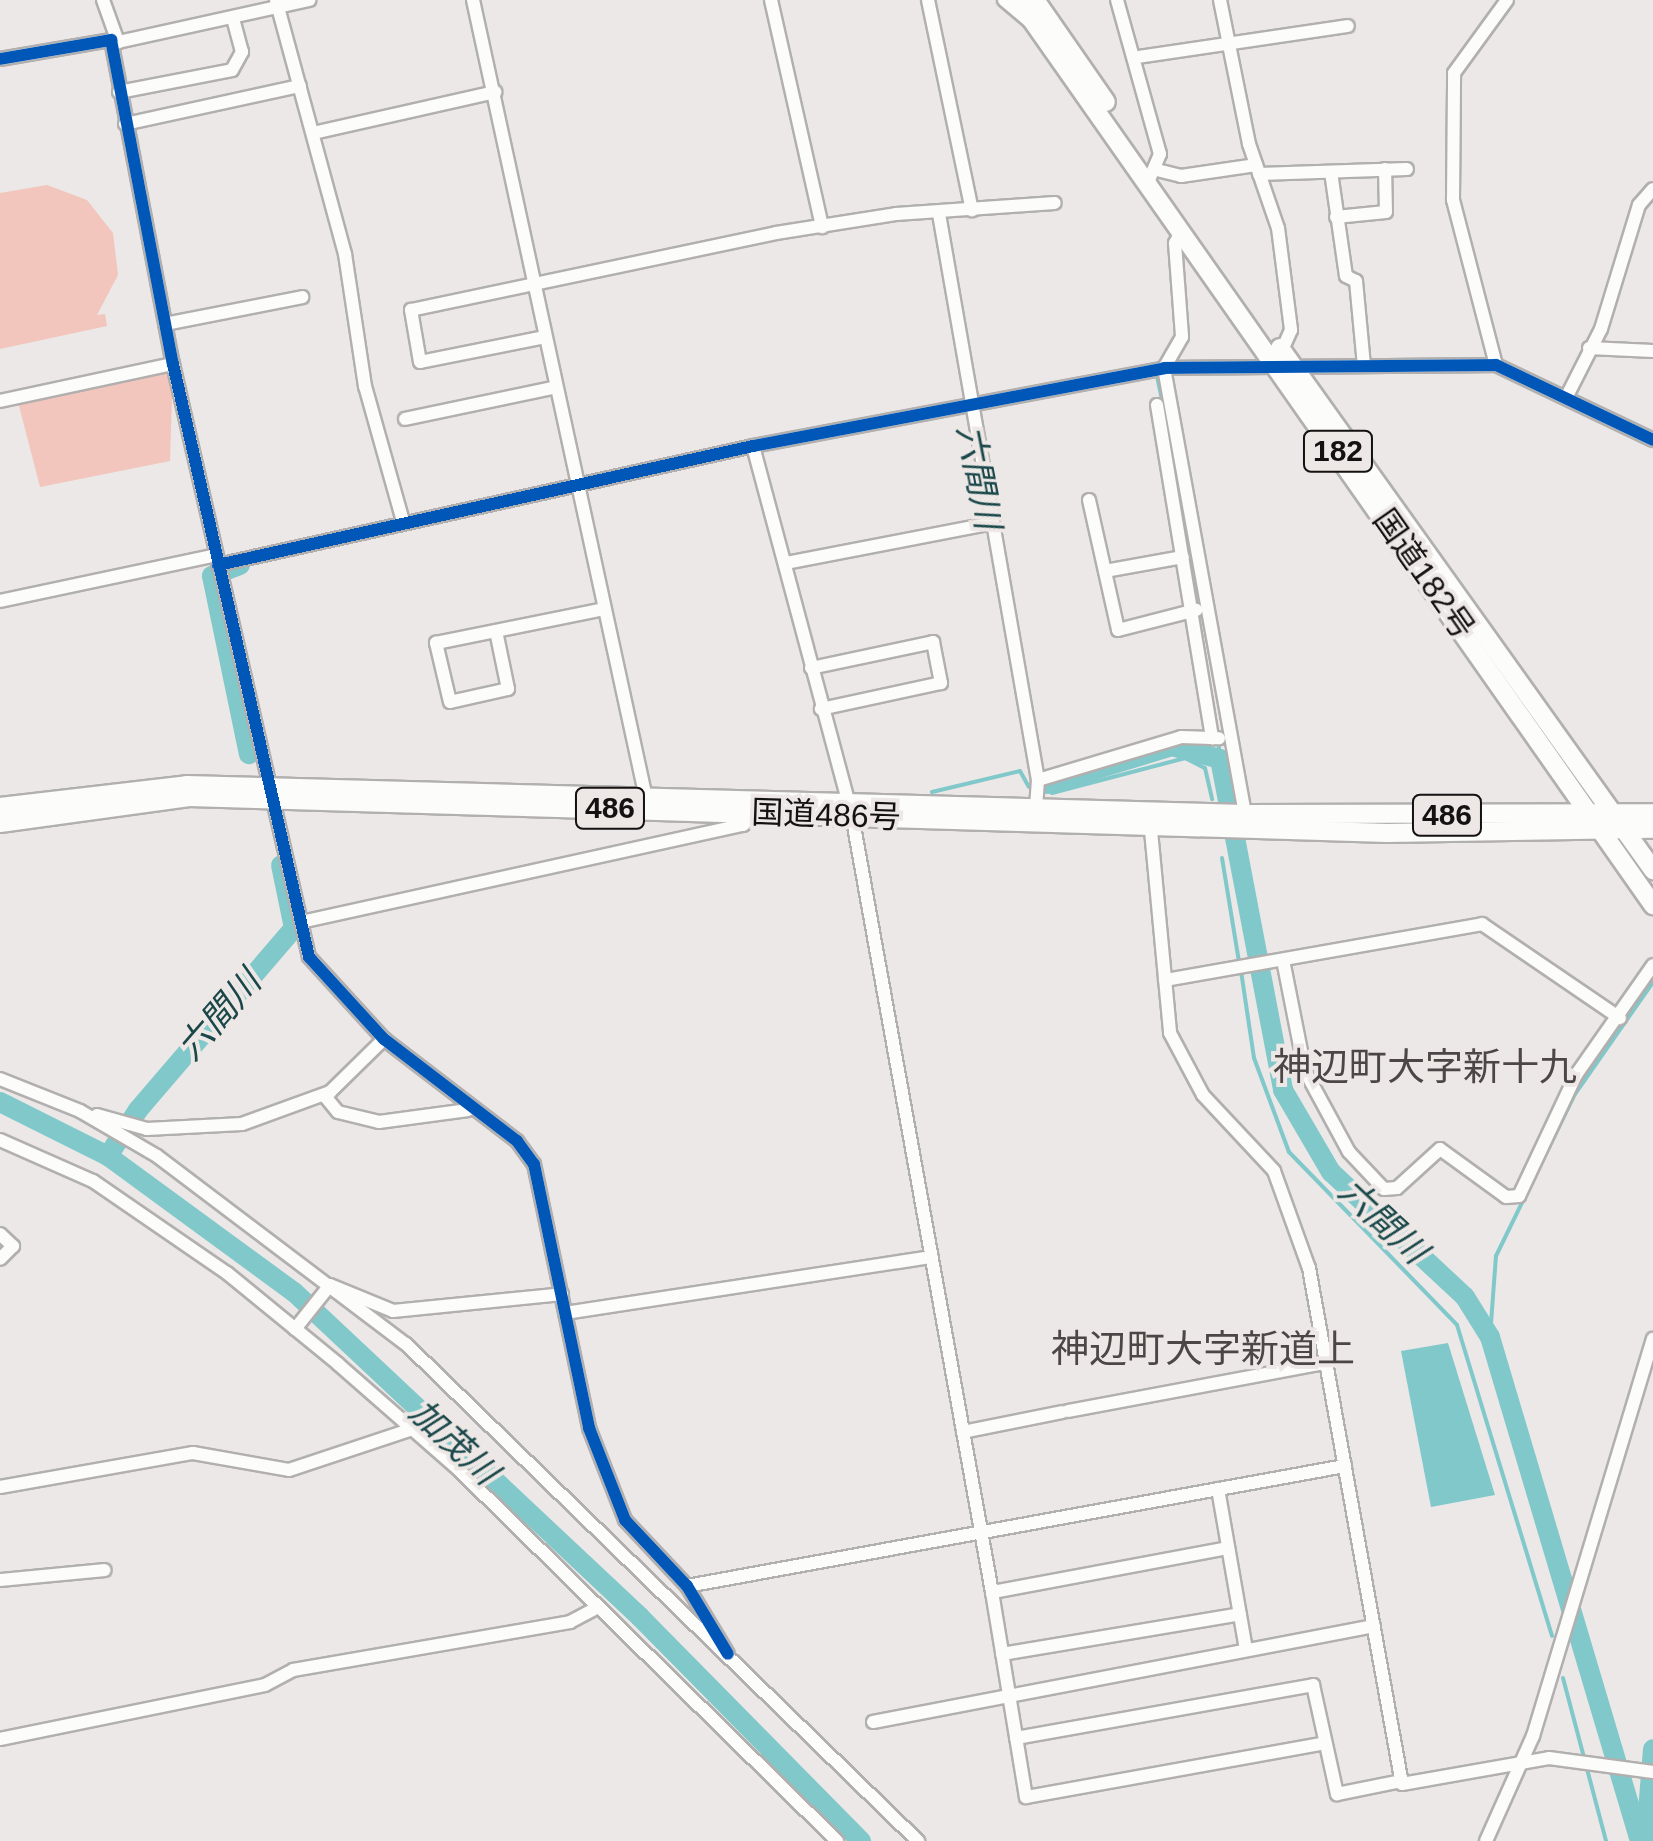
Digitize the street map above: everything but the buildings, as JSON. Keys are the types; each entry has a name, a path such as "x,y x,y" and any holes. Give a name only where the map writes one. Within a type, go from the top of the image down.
{"highway":[{"name":"国道182号","path":"1018,0 1043,14"},
{"name":"国道182号","path":"1035,0 1608,823 1653,904"},
{"name":"国道182号","path":"1154,176 1182,230 1286,362"},
{"name":"国道486号","path":"0,807 87,792 267,792 1222,821 1608,823 1653,829"},
{"name":"国道486号","path":"0,823 92,806 267,792"},
{"name":"国道486号","path":"647,802 755,813 850,808 1036,808 1150,819"},
{"name":"国道486号","path":"1608,823 1653,813"},
{"name":"国道182号","path":"1608,823 1653,870"}],"street":[{"path":"103,0 173,364 267,792 308,958 384,1040 468,1110 516,1141 534,1164 588,1428 625,1520 686,1586 728,1654"},
{"path":"0,59 233,18 277,4 309,0"},
{"path":"474,0 537,286 552,388 578,486 599,610 647,802"},
{"path":"770,0 822,227"},
{"path":"928,0 972,210"},
{"path":"1004,0 1043,14"},
{"path":"1118,0 1138,56 1154,176 1258,170 1407,169"},
{"path":"1220,0 1258,170 1278,228 1291,330 1286,362"},
{"path":"1496,364 1453,200 1454,73 1506,0"},
{"path":"277,4 344,254 365,386 403,521"},
{"path":"119,92 232,70 242,52 233,18"},
{"path":"1138,56 1348,26"},
{"path":"124,124 300,86"},
{"path":"313,133 495,92"},
{"path":"1336,217 1386,212 1385,170"},
{"path":"1331,172 1346,276 1356,281 1364,366"},
{"path":"1567,396 1590,348 1638,205 1653,189"},
{"path":"545,338 420,362 411,310 822,227 1055,203"},
{"path":"939,214 1038,780 1036,808"},
{"path":"1182,230 1176,243 1182,337 1164,368 1161,411 1219,738 1244,819"},
{"path":"165,324 302,297"},
{"path":"1590,348 1653,352"},
{"path":"0,601 754,450 972,401 1164,368 1286,362 1364,366 1496,364 1653,440"},
{"path":"0,402 173,364"},
{"path":"405,420 552,388"},
{"path":"754,450 850,808 1026,1797 1322,1744"},
{"path":"1088,500 1118,630 1197,610"},
{"path":"786,563 993,523"},
{"path":"1105,571 1187,556"},
{"path":"496,631 508,689 450,702 436,644 496,631 599,610"},
{"path":"810,668 933,642 941,683 821,709"},
{"path":"1038,780 1182,738 1219,738"},
{"path":"301,922 743,825 755,813"},
{"path":"1150,819 1170,1033 1184,1068 1274,1171 1298,1225 1401,1781"},
{"path":"1164,980 1482,924 1620,1018"},
{"path":"1283,960 1305,1071 1328,1123 1384,1189 1397,1188 1440,1149 1506,1198 1519,1196 1576,1075 1620,1018 1653,965"},
{"path":"0,1078 80,1110 147,1130 207,1129 324,1095 384,1040"},
{"path":"324,1095 338,1112 379,1122 468,1110"},
{"path":"80,1110 157,1156 330,1285 566,1491 918,1841"},
{"path":"0,1140 93,1181 295,1329 412,1429 837,1841"},
{"path":"0,1234 13,1246 0,1259"},
{"path":"566,1314 932,1257"},
{"path":"330,1285 393,1311 562,1294"},
{"path":"295,1329 330,1285"},
{"path":"1486,1841 1520,1764 1563,1641 1647,1378 1653,1339"},
{"path":"963,1432 1324,1364"},
{"path":"0,1487 193,1454 289,1470 412,1429"},
{"path":"686,1586 1345,1466"},
{"path":"1218,1489 1246,1650"},
{"path":"992,1592 1228,1548"},
{"path":"0,1580 105,1570"},
{"path":"0,1739 265,1685 294,1670 570,1622 598,1607"},
{"path":"1002,1654 1240,1614"},
{"path":"873,1722 1374,1626"},
{"path":"1016,1738 1313,1685 1322,1744 1336,1794 1548,1758 1653,1772"}],"shaded area":[{"path":"47,185 87,200 113,233 118,275 97,315 105,314 107,326 0,349 0,193"},
{"path":"173,364 170,461 40,487 17,398"}],"water":[{"path":"1448,1343 1495,1495 1431,1507 1401,1351"}],"waterway":[{"path":"1150,376 1157,376 1163,404"},
{"name":"六間川","path":"240,565 212,576 249,754"},
{"path":"1218,739 1220,759"},
{"name":"六間川","path":"1048,784 1172,746 1220,759 1283,1090 1331,1172 1465,1297 1490,1337 1640,1841"},
{"path":"1052,793 1185,758 1205,768 1212,799"},
{"path":"932,792 1020,771 1029,787"},
{"path":"1222,858 1239,962"},
{"name":"六間川","path":"108,1156 138,1110 294,928 281,865"},
{"path":"1241,971 1254,1058 1289,1152 1457,1325 1552,1636"},
{"path":"1490,1337 1496,1256 1575,1094 1653,982"},
{"name":"加茂川","path":"0,1102 108,1156 294,1292 640,1617 861,1841"},
{"path":"1563,1678 1606,1841"},
{"path":"1646,1836 1653,1749"}],"cycle path":[{"path":"0,59 111,40 173,364 309,957 384,1039 517,1141 534,1164 589,1428 625,1520 687,1586 728,1654"},
{"path":"218,565 753,446 1164,368 1496,365 1653,440"}],"district":[{"name":"神辺町大字新十九","path":"1425,1068"},
{"name":"神辺町大字新道上","path":"1203,1350"}]}
